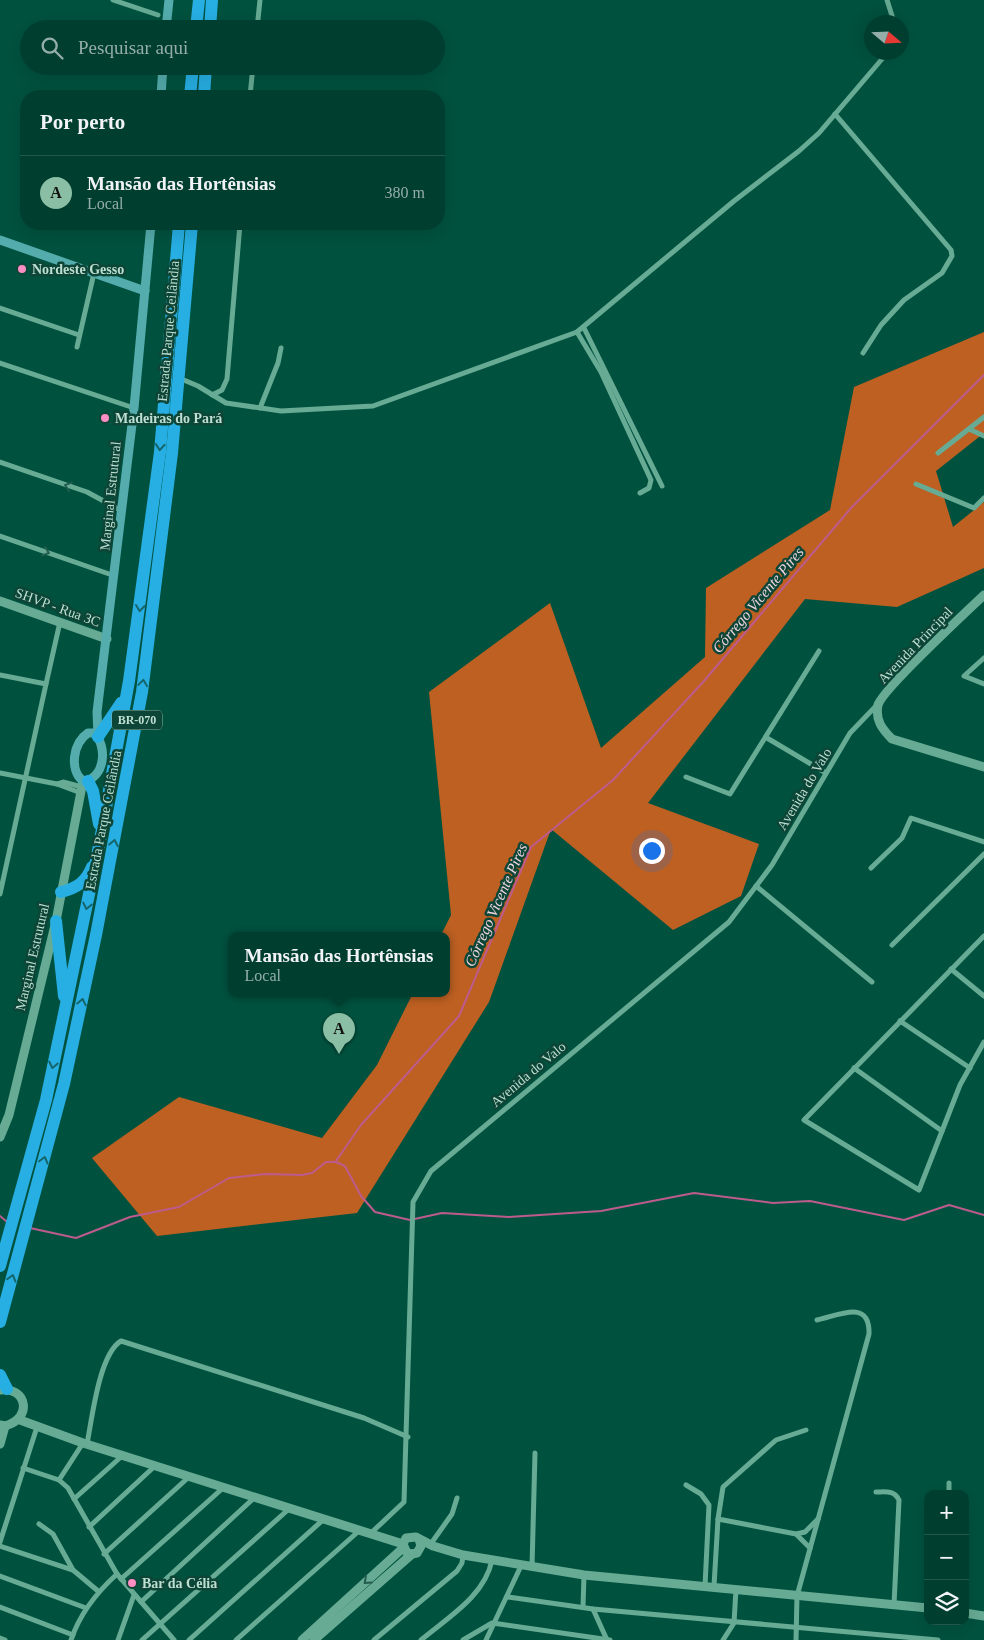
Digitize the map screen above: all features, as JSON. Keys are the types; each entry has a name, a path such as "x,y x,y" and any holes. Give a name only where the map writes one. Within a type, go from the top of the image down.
{"highway":[{"path":"197,20 199,0"},
{"path":"211,20 212,0"},
{"path":"191,90 192,75"},
{"path":"204,90 205,75"},
{"name":"Estrada Parque Ceilândia","path":"0,1266 46,1100 100,845 127,692 160,452 179,230"},
{"name":"Estrada Parque Ceilândia","path":"0,1322 64,1084 96,935 142,692 172,453 191,230"},
{"path":"95,736 111,721 127,692"},
{"path":"61,892 77,887 89,875 100,845 96,802 84,785"},
{"path":"56,922 65,1010"},
{"path":"0,1375 3,1390"}],"main road":[{"path":"167,20 169,0"},
{"path":"161,90 162,75"},
{"name":"Marginal Estrutural","path":"84,785 76,772 75,754 80,740 95,736 134,408 150,230"},
{"path":"0,240 145,291"},
{"path":"84,785 96,775 103,760 103,750 95,736"}],"street":[{"path":"113,0 158,16"},
{"path":"258,20 260,0"},
{"path":"887,0 892,15"},
{"path":"179,378 226,403 260,408 282,411 373,406 577,332 734,201 799,151 819,133 881,60"},
{"path":"251,90 252,75"},
{"path":"835,114 951,250 952,256 942,272 904,300 881,325 863,353"},
{"path":"212,395 222,390 227,379 239,230"},
{"path":"77,347 94,273"},
{"path":"0,308 79,335"},
{"path":"584,328 662,486"},
{"path":"577,332 601,372 652,480 649,488 640,493"},
{"path":"260,408 278,363 281,348"},
{"path":"0,363 134,408"},
{"path":"938,453 984,417"},
{"path":"969,429 984,436"},
{"path":"0,462 87,492 122,511"},
{"path":"916,484 974,508 984,498"},
{"path":"0,536 115,576"},
{"name":"Avenida Principal","path":"984,595 895,682 878,704 878,721 892,739 984,767"},
{"name":"SHVP - Rua 3C","path":"0,600 107,638"},
{"path":"0,894 24,777 60,622"},
{"path":"686,776 730,794 819,651"},
{"path":"984,658 964,676 984,684"},
{"path":"0,675 46,684"},
{"name":"Avenida do Valo","path":"371,1533 404,1502 408,1436 413,1202 431,1171 730,922 772,865 850,733 878,704"},
{"path":"766,738 826,773"},
{"path":"0,773 57,784 63,782 84,785"},
{"name":"Marginal Estrutural","path":"0,1136 7,1121 56,922 84,785"},
{"path":"871,868 902,838 911,818 984,842"},
{"path":"892,946 984,854"},
{"path":"0,863 6,864"},
{"path":"756,886 872,982"},
{"path":"984,936 804,1120 919,1190 960,1085 984,1042"},
{"path":"951,969 984,996"},
{"path":"900,1021 970,1068"},
{"path":"854,1068 942,1131"},
{"path":"796,1640 797,1596 870,1334 870,1321 866,1315 855,1312 818,1320"},
{"path":"59,1480 85,1444 97,1390 111,1352 115,1345 122,1341 364,1418 408,1436"},
{"path":"3,1390 17,1393 24,1403 23,1415 20,1420"},
{"path":"0,1444 3,1425 20,1420 85,1444 360,1530 388,1537 404,1543 416,1552"},
{"path":"0,1542 37,1427"},
{"path":"710,1586 723,1487 776,1440 806,1430"},
{"path":"532,1567 535,1453"},
{"path":"74,1499 122,1455"},
{"path":"89,1527 156,1465"},
{"path":"23,1468 59,1480 74,1499 117,1574 174,1640"},
{"path":"104,1554 190,1476"},
{"path":"949,1483 949,1490"},
{"path":"686,1485 701,1494 709,1505 710,1586"},
{"path":"121,1579 224,1487"},
{"path":"876,1492 896,1494 899,1500 894,1605"},
{"path":"141,1602 255,1497"},
{"path":"416,1552 432,1545 452,1514 456,1498"},
{"path":"142,1640 290,1508"},
{"path":"190,1640 324,1518"},
{"path":"718,1519 796,1534 805,1532 818,1519"},
{"path":"39,1524 54,1534 73,1570"},
{"path":"236,1640 360,1530"},
{"path":"796,1534 810,1548"},
{"path":"302,1640 404,1543 416,1537 432,1545 463,1555 584,1575 736,1588 797,1596 924,1608"},
{"path":"314,1640 416,1552 421,1546 419,1539"},
{"path":"0,1546 73,1570 98,1591"},
{"path":"374,1640 457,1571 462,1563 463,1555"},
{"path":"421,1640 470,1599 483,1582 492,1560"},
{"path":"486,1640 492,1623 508,1596 521,1566"},
{"path":"0,1607 72,1637 86,1608 98,1591 117,1574"},
{"path":"583,1607 584,1575"},
{"path":"0,1576 86,1608"},
{"path":"723,1640 734,1623 736,1588"},
{"path":"118,1640 134,1595"},
{"path":"508,1596 593,1609 938,1640"},
{"path":"593,1609 608,1640"},
{"path":"969,1614 984,1616"},
{"path":"463,1640 492,1623 608,1640"},
{"path":"0,1638 5,1640"}],"shaded area":[{"path":"984,332 984,433 936,471 953,527 984,502 984,568 897,607 805,599 648,803 759,844 741,896 673,930 551,829 489,1002 357,1213 157,1236 92,1158 179,1097 322,1138 377,1065 411,997 450,997 450,932 442,932 451,915 429,692 550,603 601,748 705,657 706,588 830,510 854,387"}],"waterway":[{"name":"Córrego Vicente Pires","path":"336,1161 361,1125 459,1016 531,847 613,780 704,681 851,508 984,375"},
{"path":"30,1228 76,1238 130,1217 179,1207 229,1178 265,1174 302,1175 312,1173 326,1162 336,1162 345,1166 361,1196 375,1212 410,1220 442,1213 509,1217 601,1211 694,1193 773,1203 810,1201 904,1220 949,1205 984,1215"},
{"name":"Córrego Vicente Pires","path":"0,1216 6,1221"}],"place":[{"name":"Nordeste Gesso","path":"22,269"},
{"name":"Madeiras do Pará","path":"105,418"},
{"name":"Mansão das Hortênsias","path":"339,1054"},
{"name":"Bar da Célia","path":"132,1583"}]}
